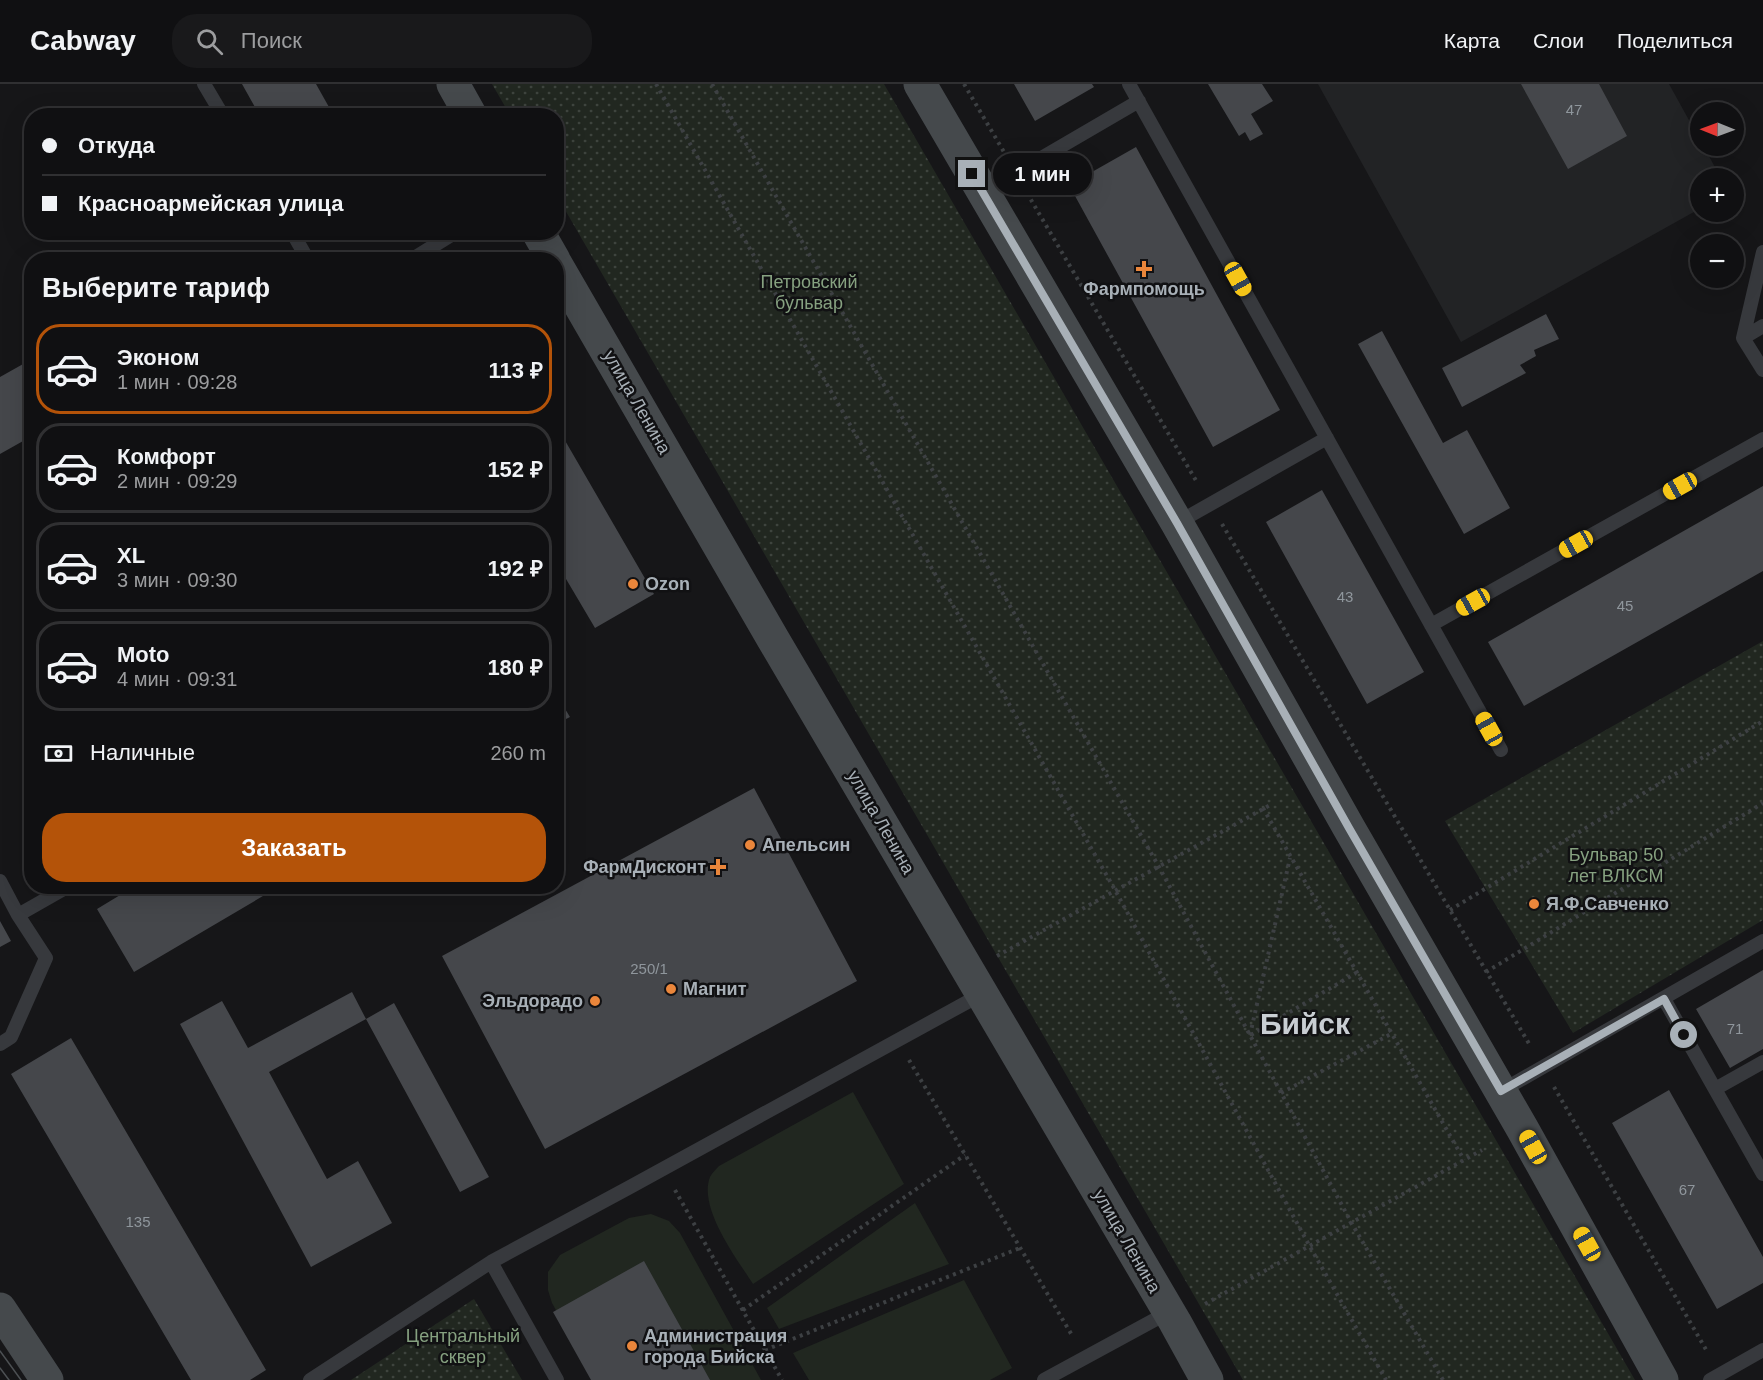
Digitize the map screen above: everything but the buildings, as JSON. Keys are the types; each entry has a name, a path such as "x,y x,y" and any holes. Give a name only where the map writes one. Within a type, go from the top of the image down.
{"main road":[{"path":"453,84 466,108"},
{"path":"920,84 1177,523 1501,1091 1662,1380"},
{"name":"улица Ленина","path":"564,278 1207,1380"},
{"path":"0,1309 47,1380"}],"lane":[{"path":"204,84 218,108"},
{"path":"1129,84 1501,750"},
{"path":"983,192 1139,101"},
{"path":"424,252 443,240"},
{"path":"1763,252 1743,338 1763,370"},
{"path":"1743,338 1763,326"},
{"path":"1177,523 1327,438"},
{"path":"1431,625 1763,439"},
{"path":"0,881 18,915 46,958 11,1037 0,1044"},
{"path":"18,915 55,894"},
{"path":"1501,1091 1763,941"},
{"path":"310,1380 490,1262 982,994"},
{"path":"1664,999 1763,1174"},
{"path":"1715,1089 1763,1062"},
{"path":"490,1262 557,1380"},
{"path":"1044,1380 1169,1312"},
{"path":"1715,1377 1763,1350"}],"path":[{"path":"656,84 1115,890 1309,1245 1386,1380"},
{"path":"712,84 1159,867 1352,1222 1443,1380"},
{"path":"964,84 1543,1068 1715,1377"},
{"path":"1450,910 1763,721"},
{"path":"1486,972 1763,803"},
{"path":"1028,939 1272,804"},
{"path":"1263,808 1464,1160"},
{"path":"1250,1035 1290,857"},
{"path":"1250,1035 1356,973"},
{"path":"1281,1093 1391,1034"},
{"path":"897,1041 1085,1358"},
{"path":"1223,1293 1482,1150"},
{"path":"742,1310 965,1155"},
{"path":"663,1169 782,1380"},
{"path":"765,1350 1020,1248"}],"shaded area":[{"path":"1318,84 1669,84 1690,122 1690,156 1709,156 1715,168 1690,168 1690,214 1461,342"}],"green space":[{"name":"Петровский бульвар","path":"492,84 884,84 1635,1380 1243,1380 564,208 564,108 506,108"},
{"name":"Бульвар 50 лет ВЛКСМ","path":"1763,641 1763,920 1573,1033 1445,821"},
{"path":"853,1092 904,1184 753,1284 729,1247 714,1218 709,1203 710,1177 719,1166"},
{"path":"915,1203 949,1264 779,1329 767,1308"},
{"path":"651,1214 669,1221 680,1233 761,1380 595,1380 552,1303 548,1290 548,1272 560,1255 629,1218"},
{"path":"964,1280 1012,1368 990,1380 809,1380 793,1353"},
{"name":"Центральный сквер","path":"474,1299 522,1380 351,1380"}],"tram line":[{"path":"0,1351 21,1380"},
{"path":"0,1368 9,1380"}],"place":[{"name":"Фармпомощь","path":"1144,269"},
{"name":"Ozon","path":"633,584"},
{"name":"Апельсин","path":"750,845"},
{"name":"ФармДисконт","path":"718,867"},
{"name":"Я.Ф.Савченко","path":"1534,904"},
{"name":"Магнит","path":"671,989"},
{"name":"Эльдорадо","path":"595,1001"},
{"name":"Администрация города Бийска","path":"632,1346"}],"district":[{"name":"Бийск","path":"1305,1024"}],"route":[{"path":"972,174 1177,523 1501,1091 1664,999 1684,1035"}]}
